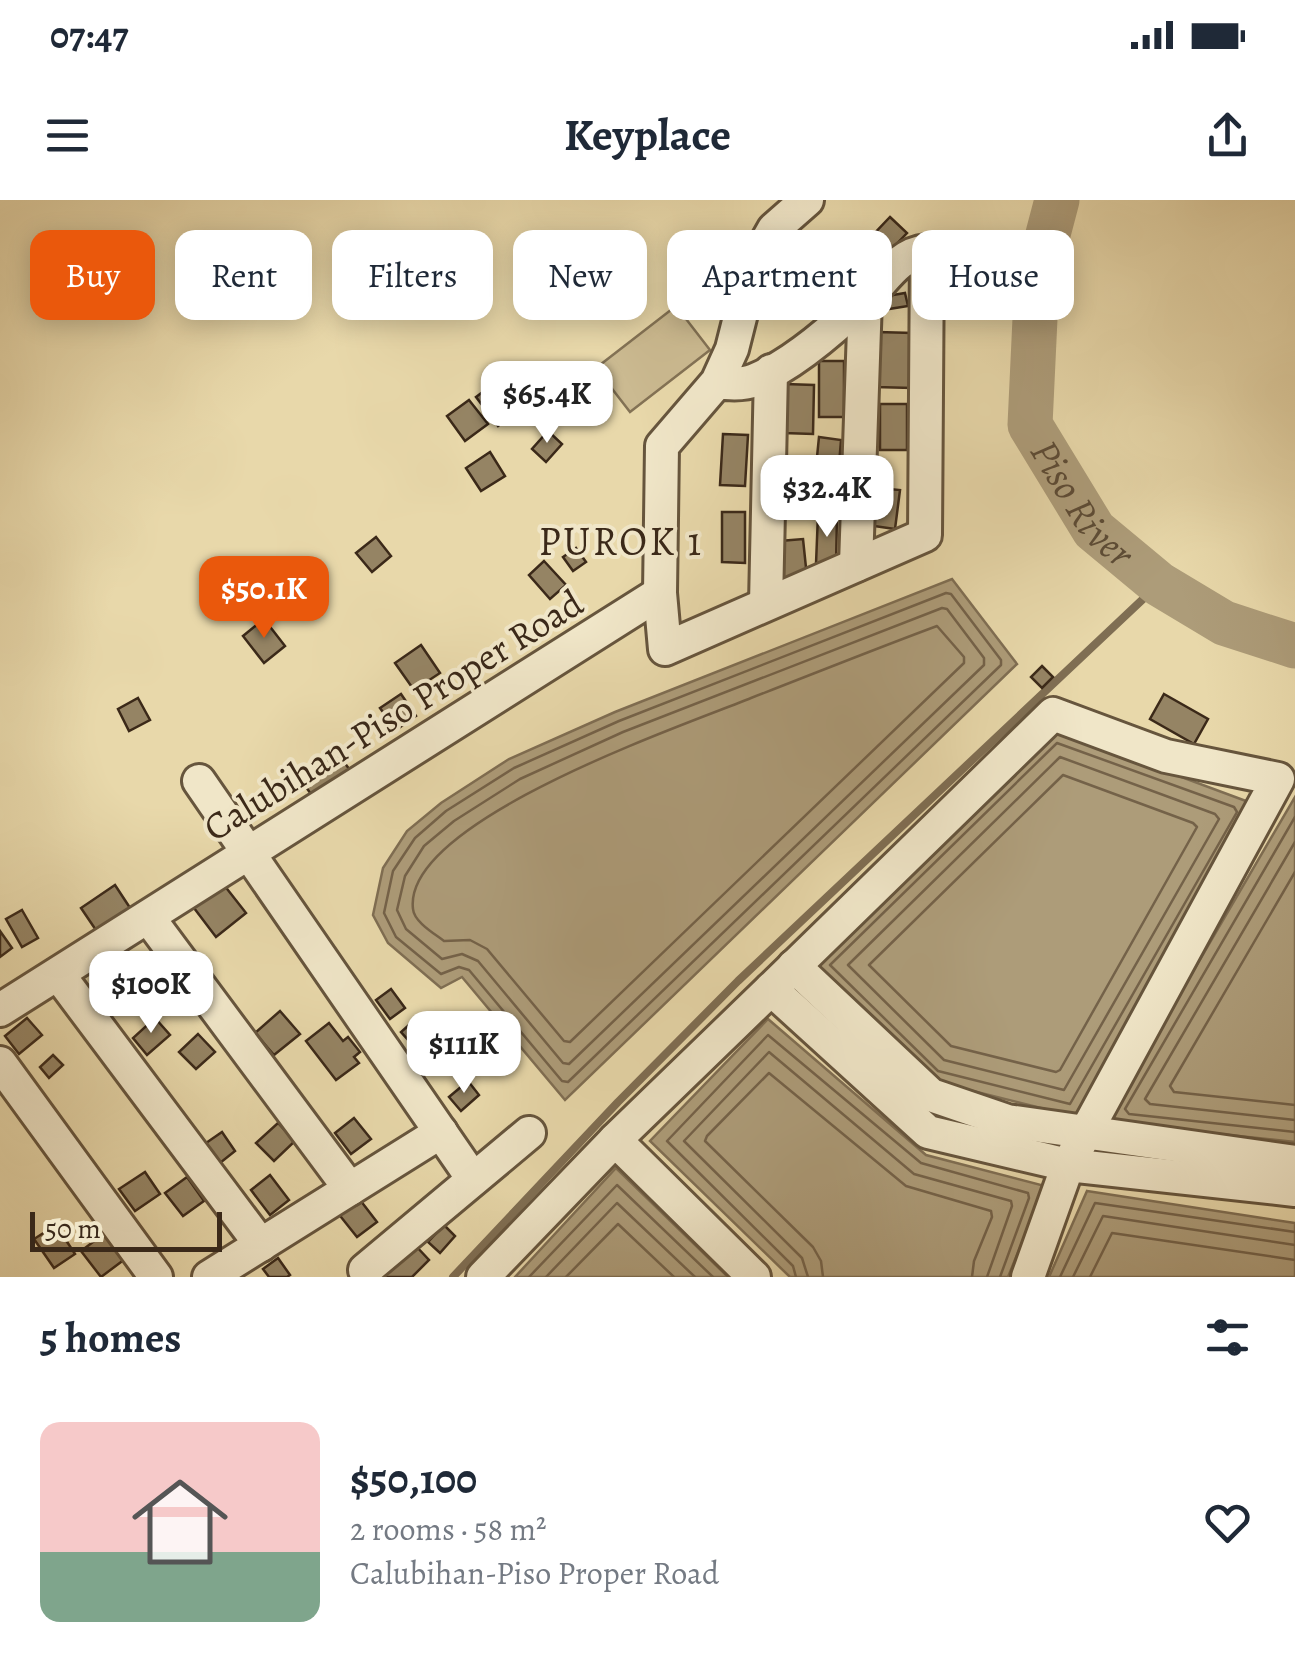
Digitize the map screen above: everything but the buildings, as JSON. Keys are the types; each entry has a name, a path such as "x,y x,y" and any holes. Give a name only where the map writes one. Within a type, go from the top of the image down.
{"street":[{"path":"807,200 774,230 754,266 732,349 717,382 662,446 660,593 665,648 926,534 927,251 905,256 892,270"},
{"path":"717,382 736,384 754,380 809,346 839,320"},
{"path":"856,565 864,320"},
{"path":"766,604 771,371"},
{"name":"Calubihan-Piso Proper Road","path":"0,1010 660,593"},
{"path":"483,1277 614,1140 1053,714 1166,756 1287,779 1084,1134 1068,1165 1028,1277"},
{"path":"199,781 473,1179"},
{"path":"148,917 350,1189"},
{"path":"794,966 931,1095 1006,1120 1295,1162"},
{"path":"58,974 261,1245"},
{"path":"770,989 928,1132 1068,1165 1295,1190"},
{"path":"0,1063 156,1277"},
{"path":"210,1277 441,1132"},
{"path":"365,1270 529,1132"},
{"path":"614,1140 754,1277"}],"shaded area":[{"path":"667,313 667,320 687,320 710,350 630,412 596,368"}],"water":[{"path":"952,579 1017,664 565,1100 462,977 441,988 388,943 373,915 383,868 407,831 441,803 509,759 615,712"},
{"path":"1055,730 1254,804 1077,1117 933,1081 813,965"},
{"path":"1295,797 1295,1142 1105,1122"},
{"path":"768,1019 926,1155 1045,1186 1008,1277 790,1277 650,1141"},
{"path":"616,1168 728,1277 515,1277"},
{"path":"1087,1191 1295,1223 1295,1277 1049,1277"}],"waterway":[{"name":"Piso River","path":"1057,200 1037,276 1030,425 1094,530 1159,584 1224,623 1295,646"},
{"path":"453,1277 738,981 1159,584"}],"district":[{"name":"PUROK 1","path":"621,541"}]}
